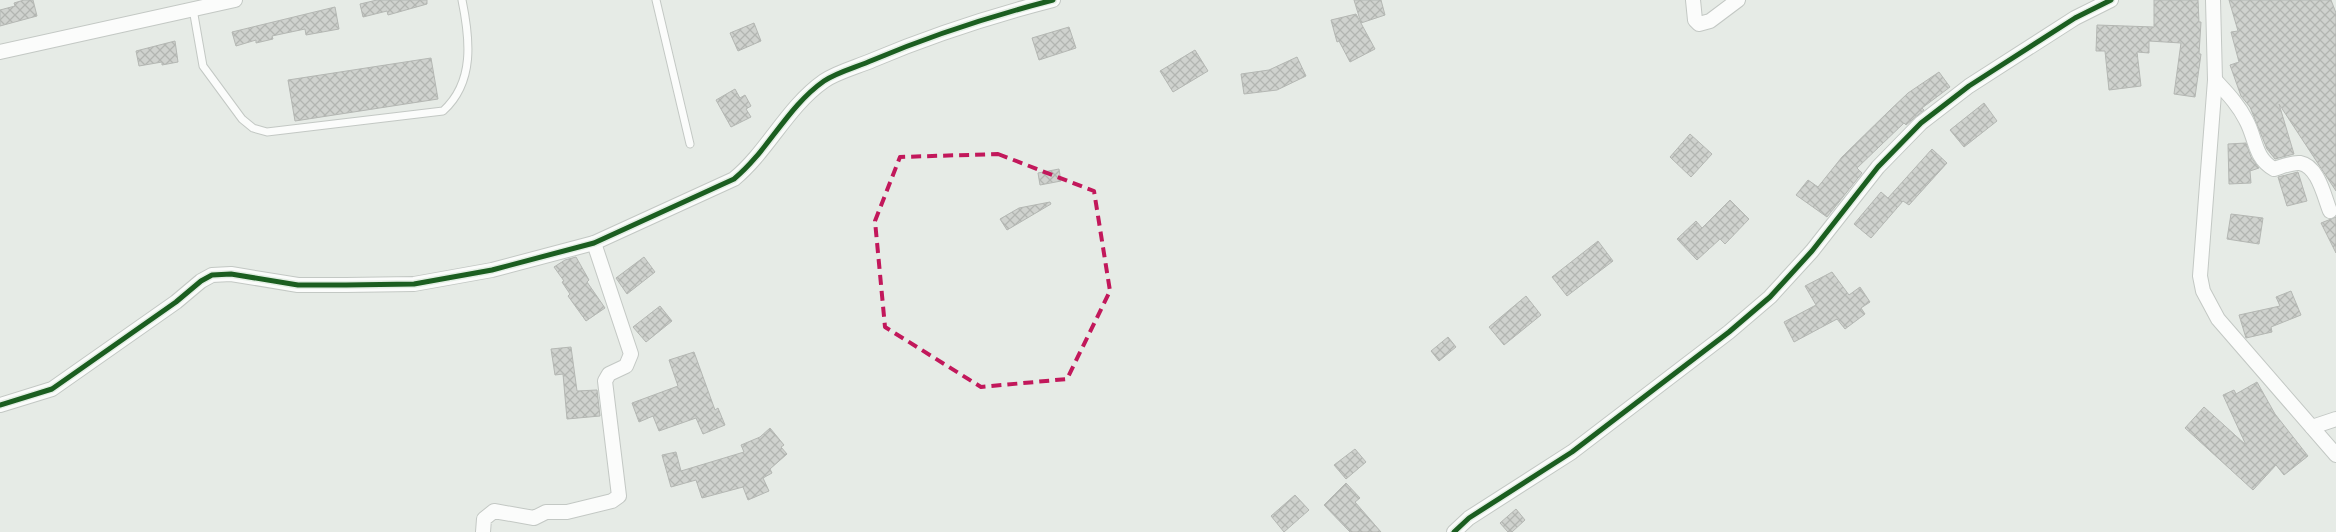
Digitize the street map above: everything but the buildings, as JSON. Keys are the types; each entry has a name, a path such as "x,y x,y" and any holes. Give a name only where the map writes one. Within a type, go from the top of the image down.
{"street":[{"path":"0,52 192,4 235,0"},
{"path":"0,405 52,389 212,275 231,274 298,285 414,284 492,270 594,243 734,179 752,162 802,100 825,80 928,37 990,16 1053,0"},
{"path":"1692,0 1695,20 1699,24 1710,21 1738,0"},
{"path":"1454,532 1469,518 1572,452 1729,332 1770,298 1812,252 1878,167 1921,123 1969,86 2075,18 2111,0"},
{"path":"2213,0 2215,80 2200,276 2203,291 2218,319 2336,455"},
{"path":"2215,80 2235,100 2247,121 2259,157 2265,164 2274,169 2298,163 2308,165 2314,171 2330,211"},
{"path":"483,532 484,519 494,511 534,518 546,512 567,512 612,501 619,496 605,380 609,374 626,366 631,354 594,243"},
{"path":"2312,427 2336,419"}],"lane":[{"path":"192,4 203,66 242,120 253,128 267,132 443,111 460,93 468,57 468,28 462,0"},
{"path":"656,0 690,144"}],"highlighted area":[{"path":"998,154 1094,191 1110,291 1067,379 981,387 885,327 875,221 900,157"}],"cycle path":[{"path":"0,405 52,389 212,275 231,274 298,285 414,284 492,270 594,243 734,179 757,156 799,103 829,78 917,42 984,19 1053,0"},
{"path":"1454,532 1469,518 1572,452 1729,332 1770,297 1812,251 1878,167 1921,123 1969,86 2075,18 2111,0"}]}
